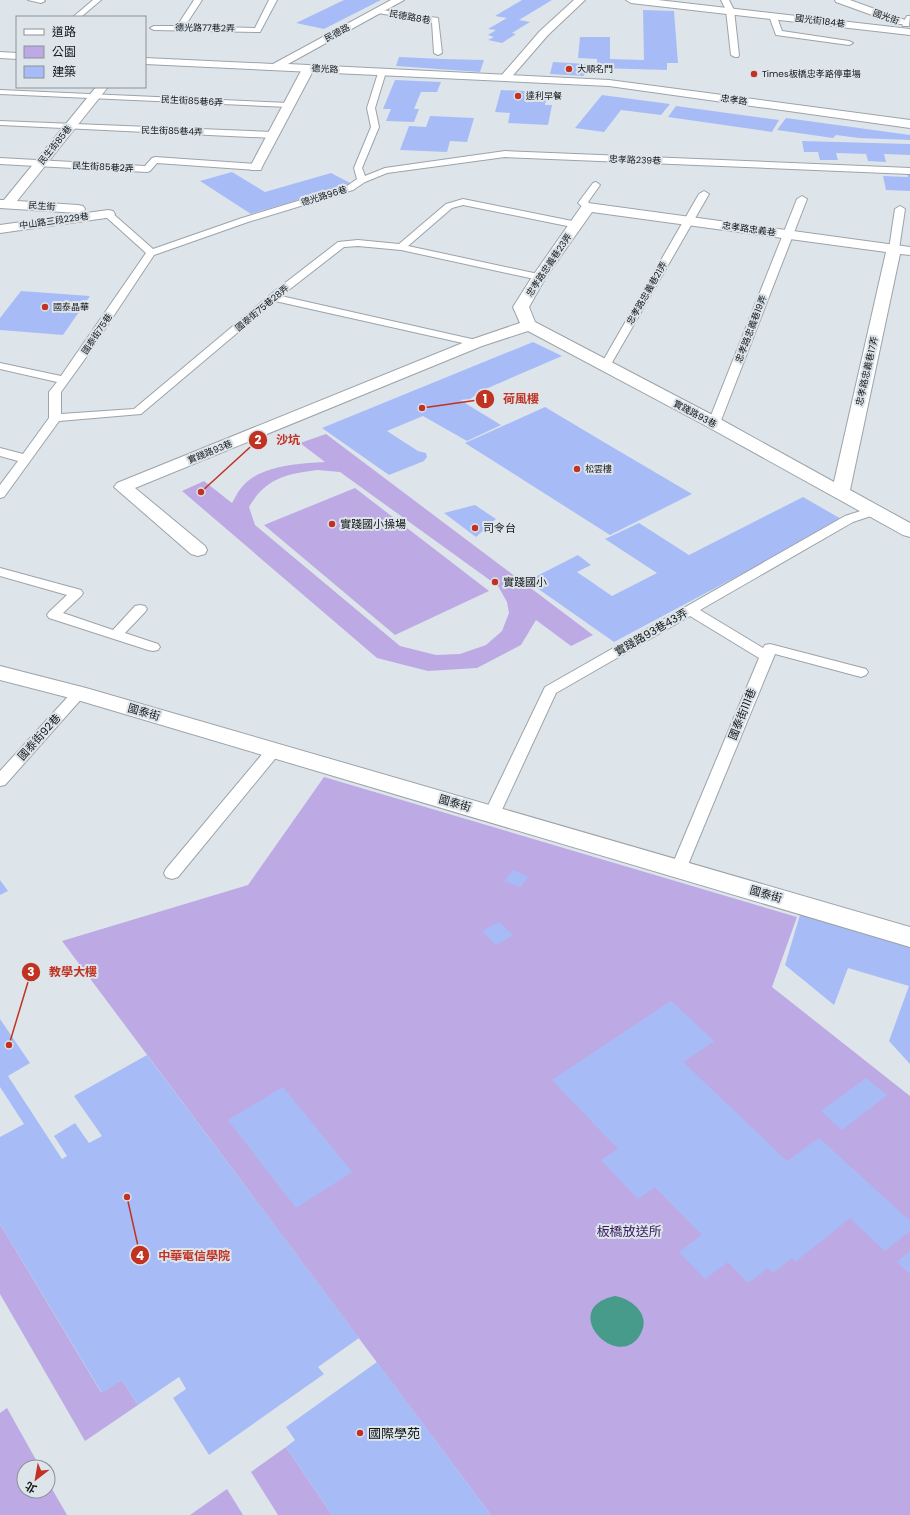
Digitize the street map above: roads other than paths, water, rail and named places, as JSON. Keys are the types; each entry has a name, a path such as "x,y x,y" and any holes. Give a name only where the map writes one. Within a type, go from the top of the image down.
{"street":[{"name":"民德路","path":"275,67 378,11 395,0"},
{"path":"505,78 544,33 580,0"},
{"name":"國光街184巷","path":"631,0 774,16 909,25"},
{"name":"國光街","path":"840,0 909,25"},
{"path":"0,55 16,56"},
{"name":"德光路","path":"146,61 558,80"},
{"path":"256,168 308,68"},
{"name":"忠孝路","path":"558,80 609,83 910,124"},
{"name":"民生街85巷","path":"4,204 40,163 98,92"},
{"name":"民生街","path":"4,204 96,210 108,214"},
{"name":"忠孝路忠義巷","path":"588,207 910,251"},
{"name":"忠孝路忠義巷23弄","path":"528,325 521,307 539,277 577,225 588,207"},
{"name":"中山路三段229巷","path":"1,229 108,214"},
{"name":"忠孝路忠義巷17弄","path":"840,493 894,249"},
{"name":"實踐路93巷","path":"198,550 123,487 476,343 528,325 714,423 910,531"},
{"name":"國泰街","path":"0,673 79,693 910,936"}],"lane":[{"path":"32,0 41,1"},
{"path":"78,16 97,0"},
{"path":"180,28 198,0"},
{"name":"德光路77巷2弄","path":"149,29 180,28 256,30 262,22 273,0"},
{"path":"725,0 730,10 735,55"},
{"name":"民德路8巷","path":"378,11 434,20 438,53"},
{"path":"774,16 779,33 849,43"},
{"path":"362,180 358,168 375,127 371,108 382,72"},
{"name":"民生街85巷6弄","path":"0,92 98,92 289,105"},
{"name":"民生街85巷4弄","path":"0,123 274,135"},
{"name":"忠孝路239巷","path":"362,180 385,171 506,154 910,171"},
{"name":"民生街85巷2弄","path":"40,163 147,169 155,160 256,168"},
{"path":"0,161 40,163"},
{"name":"德光路96巷","path":"151,253 245,220 350,188 362,180"},
{"path":"588,207 583,203 596,185"},
{"name":"忠孝路忠義巷21弄","path":"605,366 704,194"},
{"name":"忠孝路忠義巷19弄","path":"714,423 802,199"},
{"path":"401,247 449,206 463,202 577,225"},
{"path":"894,249 900,209"},
{"path":"108,214 151,253"},
{"name":"國泰街75巷28弄","path":"55,418 137,412 341,244 358,243 401,247 539,277"},
{"name":"國泰街75巷","path":"55,418 55,392 82,356 151,253"},
{"path":"274,298 476,343"},
{"path":"0,366 64,380"},
{"path":"0,494 55,418"},
{"path":"0,465 6,453 26,460"},
{"name":"實踐路93巷43弄","path":"492,814 550,690 849,518 873,511"},
{"path":"0,572 76,593 54,615 154,647"},
{"path":"116,635 140,609"},
{"path":"690,610 766,656 770,648 861,672"},
{"name":"國泰街111巷","path":"679,868 766,656"},
{"name":"國泰街92巷","path":"0,781 79,693"},
{"path":"172,873 274,750"}],"place":[{"name":"大順名門","path":"569,69"},
{"name":"Times板橋忠孝路停車場","path":"754,74"},
{"name":"達利早餐","path":"518,96"},
{"name":"國泰晶華","path":"45,307"},
{"name":"荷風樓","path":"422,408"},
{"name":"松雲樓","path":"577,469"},
{"name":"沙坑","path":"201,492"},
{"name":"實踐國小操場","path":"332,524"},
{"name":"司令台","path":"475,528"},
{"name":"實踐國小","path":"495,582"},
{"name":"教學大樓","path":"9,1045"},
{"name":"中華電信學院","path":"127,1197"},
{"name":"國際學苑","path":"360,1433"}],"park label":[{"name":"板橋放送所","path":"629,1231"}]}
